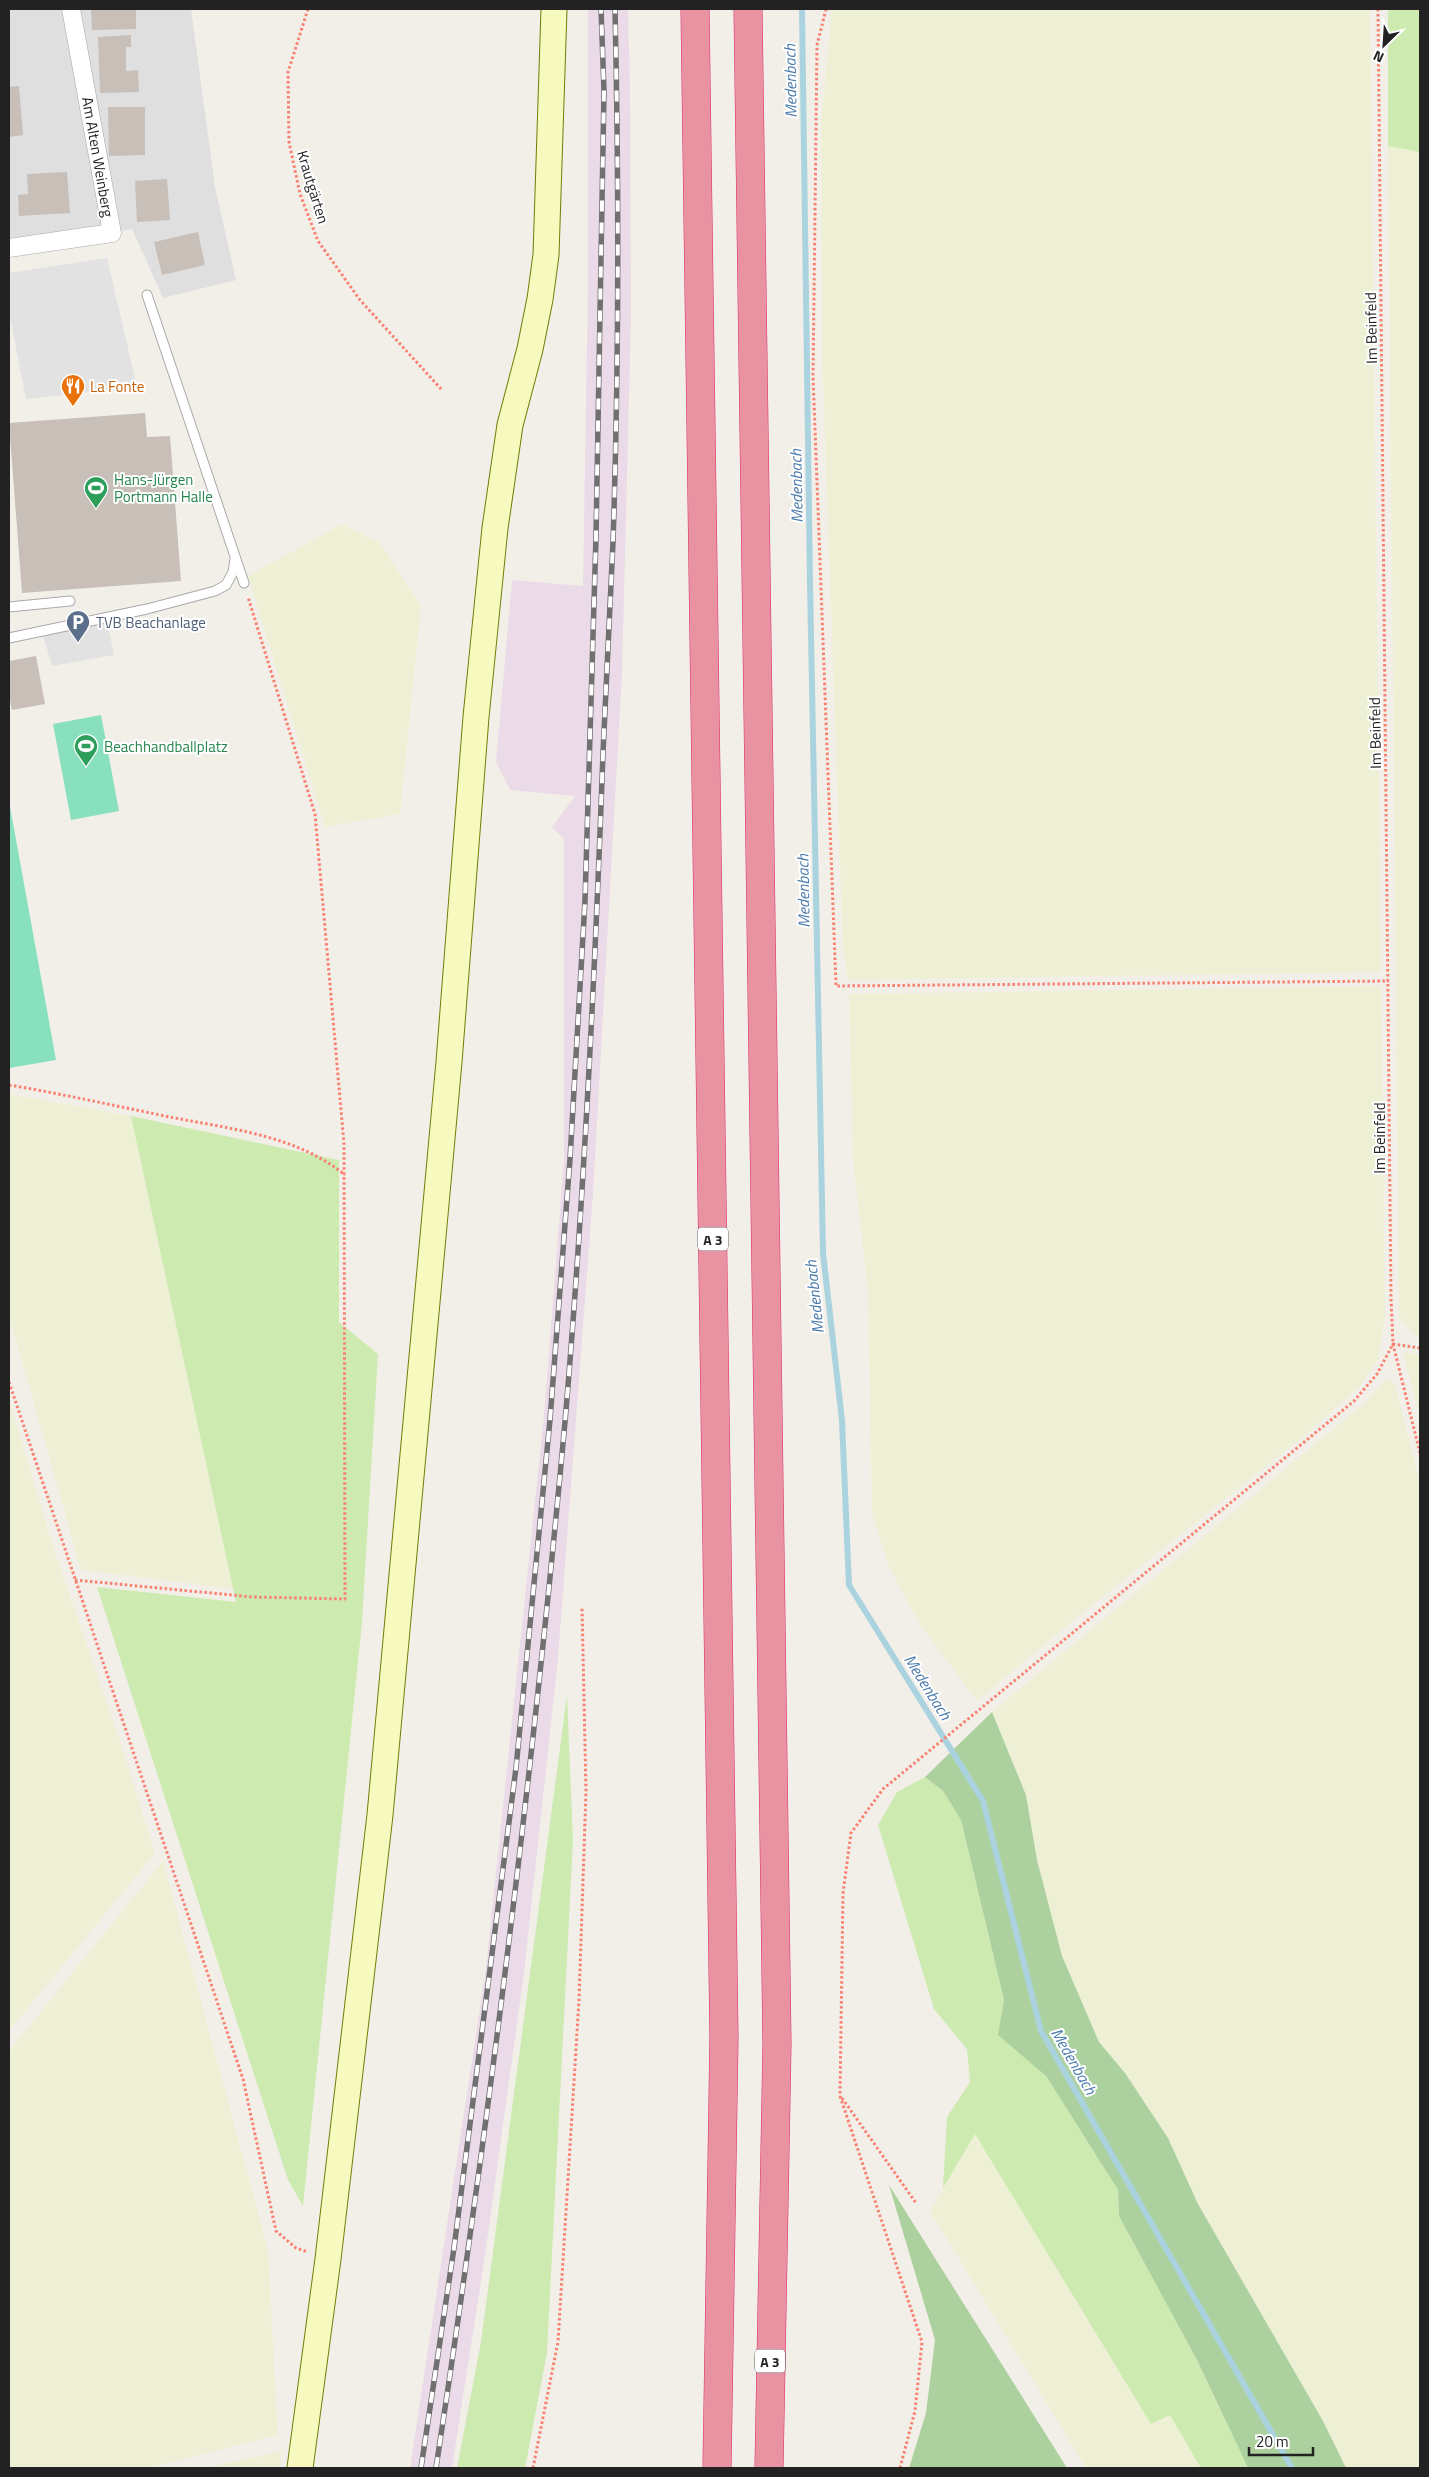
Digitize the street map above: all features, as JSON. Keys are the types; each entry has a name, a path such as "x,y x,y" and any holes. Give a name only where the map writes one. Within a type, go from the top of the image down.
{"highway":[{"name":"A 3","path":"695,9 724,2038 718,2468"},
{"name":"A 3","path":"748,9 777,2044 769,2468"}],"main road":[{"path":"300,2468 328,2259 380,1815 449,1062 476,717 495,528 510,425 537,316 546,255 554,9"}],"street":[{"name":"Am Alten Weinberg","path":"9,248 112,232 71,9"}],"lane":[{"path":"147,295 244,584"},
{"path":"9,638 147,609 215,591 226,585 233,572 235,557"},
{"path":"9,608 70,601"}],"path":[{"name":"Krautgärten","path":"308,9 288,72 289,142 300,194 318,242 355,292 442,390"},
{"path":"826,9 817,45 813,376 836,986 1389,981"},
{"name":"Im Beinfeld","path":"1378,9 1391,1299 1394,1344 1420,1453"},
{"path":"75,1580 253,1597 345,1599 345,1176 315,814 244,584"},
{"path":"9,1085 251,1133 300,1147 327,1160 345,1176"},
{"path":"900,2468 915,2411 922,2342 840,2096 843,1893 851,1833 883,1789 1354,1401 1377,1374 1394,1344 1420,1348"},
{"path":"9,1382 244,2079 276,2231 296,2248 328,2259"},
{"path":"533,2468 558,2342 578,2010 586,1791 582,1607"},
{"path":"840,2096 916,2203"}],"shaded area":[{"path":"9,9 191,9 215,187 236,280 163,298 132,229 9,248"},
{"path":"588,9 628,9 631,317 622,674 593,1194 558,1658 524,1973 485,2255 452,2468 410,2468 486,1968 544,1416 564,1159 564,839 552,827 575,796 510,790 496,762 512,580 583,586 588,282"},
{"path":"107,258 137,387 26,399 9,312 9,273"},
{"name":"TVB Beachanlage","path":"106,618 114,655 52,666 42,631"}],"green space":[{"path":"832,9 1370,9 1381,972 848,980 843,949 822,353 821,122"},
{"path":"1388,9 1420,9 1420,152 1388,146"},
{"path":"1388,146 1420,152 1420,1340 1399,1318"},
{"path":"342,524 380,543 421,606 400,814 325,827 248,576"},
{"name":"Beachhandballplatz","path":"101,715 119,811 71,820 53,724"},
{"path":"9,801 56,1060 9,1068"},
{"path":"1381,986 1385,1315 1378,1360 1360,1386 1310,1431 1086,1610 977,1701 921,1626 889,1567 872,1514 868,1291 853,1160 849,994"},
{"path":"9,1094 131,1116 235,1589 81,1570 9,1315"},
{"path":"131,1116 339,1160 339,1322 378,1354 362,1622 303,2206 288,2180 97,1587 236,1602"},
{"path":"1403,1352 1420,1355 1420,1416"},
{"path":"1385,1379 1394,1382 1420,1482 1420,2468 1346,2468 1323,2421 1198,2204 1168,2138 1125,2073 1099,2042 1062,1956 1037,1860 1026,1795 992,1712 1366,1402"},
{"path":"9,1399 53,1546 121,1744 155,1853 9,2031"},
{"path":"567,1695 573,1840 547,2353 525,2468 457,2468 481,2342"},
{"path":"992,1712 1026,1795 1037,1860 1062,1956 1099,2042 1125,2073 1168,2138 1198,2204 1323,2421 1346,2468 1248,2468 1198,2362 1119,2216 1118,2190 1046,2076 998,2035 1004,2000 961,1820 943,1791 925,1777"},
{"path":"925,1777 943,1791 961,1820 1004,2000 999,2035 1046,2076 1118,2190 1119,2216 1198,2362 1248,2468 1201,2468 1170,2415 1151,2424 975,2134 943,2188 947,2117 970,2082 967,2049 934,2009 878,1825 897,1792"},
{"path":"163,1861 268,2249 278,2435 147,2468 9,2468 9,2051"},
{"path":"975,2133 1151,2423 1170,2414 1201,2468 1086,2468 930,2211"},
{"path":"889,2185 1067,2468 909,2468 926,2413 935,2340"},
{"path":"282,2451 280,2468 204,2468"}],"building":[{"path":"91,9 136,9 136,29 92,30"},
{"path":"131,35 131,47 126,47 126,71 138,70 139,92 100,93 98,37"},
{"path":"19,86 23,135 9,137 9,87"},
{"path":"108,107 145,107 145,155 109,156"},
{"path":"67,172 70,213 19,216 18,195 28,194 27,174"},
{"path":"167,179 170,220 137,222 135,181"},
{"path":"198,232 205,265 162,275 154,242"},
{"name":"Hans-Jürgen Portmann Halle","path":"145,413 147,437 170,436 181,581 22,593 9,423"},
{"path":"36,656 45,704 12,710 9,696 9,661"}],"waterway":[{"name":"Medenbach","path":"802,9 810,583 823,1253 842,1420 849,1585 983,1801 1041,2031 1292,2468"}],"railway":[{"path":"421,2468 454,2248 516,1768 550,1420 570,1159 585,901 596,537 604,91 601,9"},
{"path":"436,2468 492,2077 524,1815 539,1684 572,1338 592,1004 613,542 618,276 615,9"}],"place":[{"name":"La Fonte","path":"73,407"},
{"name":"Hans-Jürgen Portmann Halle","path":"96,509"},
{"name":"TVB Beachanlage","path":"78,643"},
{"name":"Beachhandballplatz","path":"86,767"}]}
